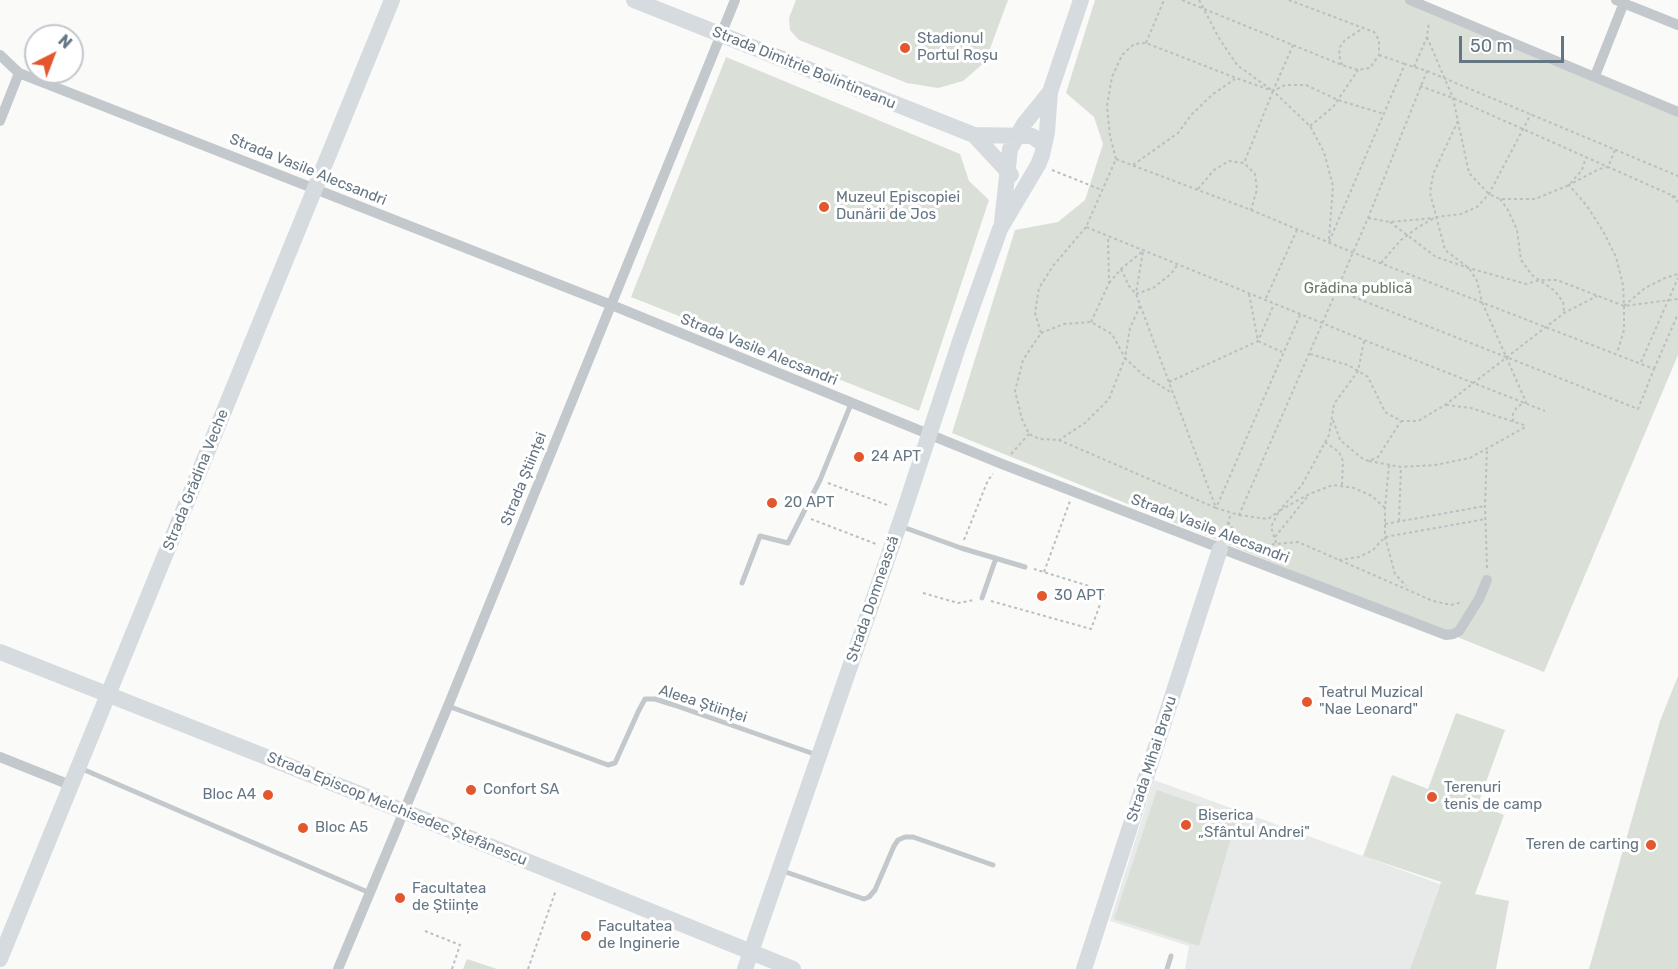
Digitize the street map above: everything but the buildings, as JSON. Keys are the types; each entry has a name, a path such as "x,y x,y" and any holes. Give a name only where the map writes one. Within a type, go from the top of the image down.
{"street":[{"name":"Strada Grădina Veche","path":"0,959 392,0"},
{"name":"Strada Dimitrie Bolintineanu","path":"634,0 974,135 1032,136 1044,145"},
{"name":"Strada Științei","path":"338,969 448,706 735,0"},
{"name":"Strada Domnească","path":"745,969 1000,230 1035,170 1044,145 1050,92 1081,0"},
{"path":"1410,0 1433,4 1678,112"},
{"path":"1595,76 1622,1 1678,25"},
{"name":"Strada Vasile Alecsandri","path":"0,55 19,73 611,305 928,435 1446,635 1459,630 1479,599 1487,580"},
{"path":"0,121 19,73"},
{"name":"Strada Domnească","path":"1000,230 1010,149 1017,135 1050,92"},
{"name":"Strada Dimitrie Bolintineanu","path":"974,135 1007,169"},
{"path":"1007,169 1018,179 1035,170"},
{"name":"Strada Mihai Bravu","path":"1084,969 1220,549"},
{"name":"Strada Episcop Melchisedec Ștefănescu","path":"0,651 404,811 793,969"},
{"path":"0,757 70,785"}],"lane":[{"path":"742,583 760,536 788,543 820,480 851,404"},
{"path":"901,518 961,548 1025,567"},
{"path":"982,598 996,558"},
{"name":"Aleea Științei","path":"448,706 608,765 615,763 645,699 655,699 674,705 818,755"},
{"path":"78,767 370,893"},
{"path":"779,870 864,899 875,890 894,846 904,837 913,837 993,865"},
{"path":"1167,969 1171,956"}],"path":[{"path":"1146,43 1164,0"},
{"path":"1182,0 1342,65 1358,70 1370,68 1379,55 1379,40 1374,32 1289,0"},
{"path":"1199,0 1219,38 1238,65 1273,91 1310,126 1324,152 1333,186 1329,242"},
{"path":"1414,67 1427,37 1433,4"},
{"path":"1342,65 1339,55 1340,47 1345,40 1363,28"},
{"path":"1427,37 1453,98 1469,173 1489,194 1500,199 1535,199 1608,167"},
{"path":"1041,333 1035,313 1040,288 1053,266 1086,227 1116,159 1110,136 1107,106 1112,77 1122,55 1134,44 1146,43 1273,91 1285,85 1306,85 1338,100 1384,114"},
{"path":"1244,163 1293,45"},
{"path":"1379,55 1427,71 1678,176"},
{"path":"1329,242 1405,64"},
{"path":"1310,126 1338,100 1358,70"},
{"path":"1239,515 1354,253 1427,71"},
{"path":"1133,165 1178,133 1192,114 1213,94 1236,78"},
{"path":"1420,86 1453,98 1678,200"},
{"path":"1368,218 1390,222 1461,214 1477,207 1489,194 1531,114"},
{"path":"1458,121 1433,174 1430,192 1436,217 1445,250 1469,268 1477,281 1482,302 1526,402"},
{"path":"1608,167 1615,150"},
{"path":"1569,185 1582,170 1586,157"},
{"path":"1116,159 1198,189 1381,264 1641,362 1654,369"},
{"path":"1198,189 1214,170 1229,161 1244,163 1255,174 1257,189 1251,210"},
{"path":"1035,170 1102,190"},
{"path":"1569,185 1587,206 1616,257 1623,285 1624,306 1624,330 1617,353"},
{"path":"1500,199 1517,230 1521,260 1532,275 1555,291 1563,302 1564,313"},
{"path":"1381,264 1407,236 1436,217"},
{"path":"1390,222 1436,256 1526,284 1540,280 1557,280 1624,306 1678,299"},
{"path":"1086,227 1323,324 1545,411"},
{"path":"1265,299 1297,230"},
{"path":"1108,236 1109,283"},
{"path":"1091,322 1109,283 1120,269 1143,251"},
{"path":"1136,294 1143,251"},
{"path":"1136,294 1153,288 1171,274 1178,264"},
{"path":"1120,269 1136,294 1216,508"},
{"path":"1624,306 1645,288 1665,278 1678,276"},
{"path":"1641,362 1678,276"},
{"path":"1336,290 1638,409 1678,314"},
{"path":"1249,294 1258,341"},
{"path":"1310,354 1348,365 1368,377 1385,412 1401,421 1418,421 1445,405 1564,313 1597,296"},
{"path":"1169,382 1258,341 1274,304"},
{"path":"1059,440 1085,423 1109,399 1125,358 1130,328 1140,306"},
{"path":"1216,508 1300,314"},
{"path":"1172,393 1142,374 1125,358 1112,334 1091,322 1064,324 1041,333 1023,360 1016,391 1022,419 1029,434 1040,439 1059,440 1231,513 1268,519 1309,494 1333,485 1342,485 1372,496 1384,508"},
{"path":"1276,543 1272,526 1279,511 1302,485 1329,435 1334,404 1358,371 1364,340"},
{"path":"1258,341 1283,352"},
{"path":"1514,423 1513,414 1517,407 1526,402"},
{"path":"1333,420 1340,440 1363,459 1401,467 1435,465 1470,458 1527,426 1471,408 1445,405"},
{"path":"1369,461 1378,457 1401,421"},
{"path":"1002,464 1029,434"},
{"path":"1325,441 1339,452 1343,461 1342,485"},
{"path":"1487,448 1485,506 1487,580"},
{"path":"1389,465 1384,508 1385,537 1395,574 1408,588"},
{"path":"1398,522 1401,467"},
{"path":"820,480 901,518"},
{"path":"961,548 988,480"},
{"path":"1044,572 1073,492"},
{"path":"1275,537 1309,494"},
{"path":"1385,524 1485,506"},
{"path":"1220,549 1231,513"},
{"path":"803,516 890,550"},
{"path":"1337,560 1359,557 1373,550 1385,537 1486,519"},
{"path":"1228,522 1238,536 1254,546 1298,542 1434,601 1451,605 1479,599"},
{"path":"923,593 958,603 982,598 1091,629 1105,591 1025,567"},
{"path":"528,969 561,874"},
{"path":"425,931 460,945 452,969"}],"shaded area":[{"path":"1154,780 1440,884 1410,969 1185,969 1189,946 1110,921"}],"green space":[{"name":"Stadionul Portul Roșu","path":"796,0 1008,0 985,62 963,81 938,88 907,83 799,40 790,30 789,18"},
{"name":"Grădina publică","path":"1095,0 1410,0 1678,112 1678,355 1544,672 952,433 1015,230 1058,222 1085,200 1103,144 1094,117 1066,93"},
{"path":"726,57 960,154 969,181 989,200 919,411 631,297"},
{"name":"Teren de carting","path":"1678,676 1678,969 1589,969 1660,721"},
{"name":"Terenuri tenis de camp","path":"1456,713 1505,730 1478,804 1504,815 1475,894 1509,901 1496,969 1410,969 1441,882 1363,856 1392,775 1428,789"},
{"path":"1157,790 1237,818 1199,946 1114,919"},
{"path":"467,959 497,969 463,969"}],"place":[{"name":"Stadionul Portul Roșu","path":"905,48"},
{"name":"Muzeul Episcopiei Dunării de Jos","path":"824,207"},
{"name":"24 APT","path":"859,457"},
{"name":"20 APT","path":"772,503"},
{"name":"30 APT","path":"1042,596"},
{"name":"Teatrul Muzical \"Nae Leonard\"","path":"1307,702"},
{"name":"Confort SA","path":"471,790"},
{"name":"Bloc A4","path":"268,795"},
{"name":"Terenuri tenis de camp","path":"1432,797"},
{"name":"Biserica „Sfântul Andrei\"","path":"1186,825"},
{"name":"Bloc A5","path":"303,828"},
{"name":"Teren de carting","path":"1651,845"},
{"name":"Facultatea de Științe","path":"400,898"},
{"name":"Facultatea de Inginerie","path":"586,936"}]}
